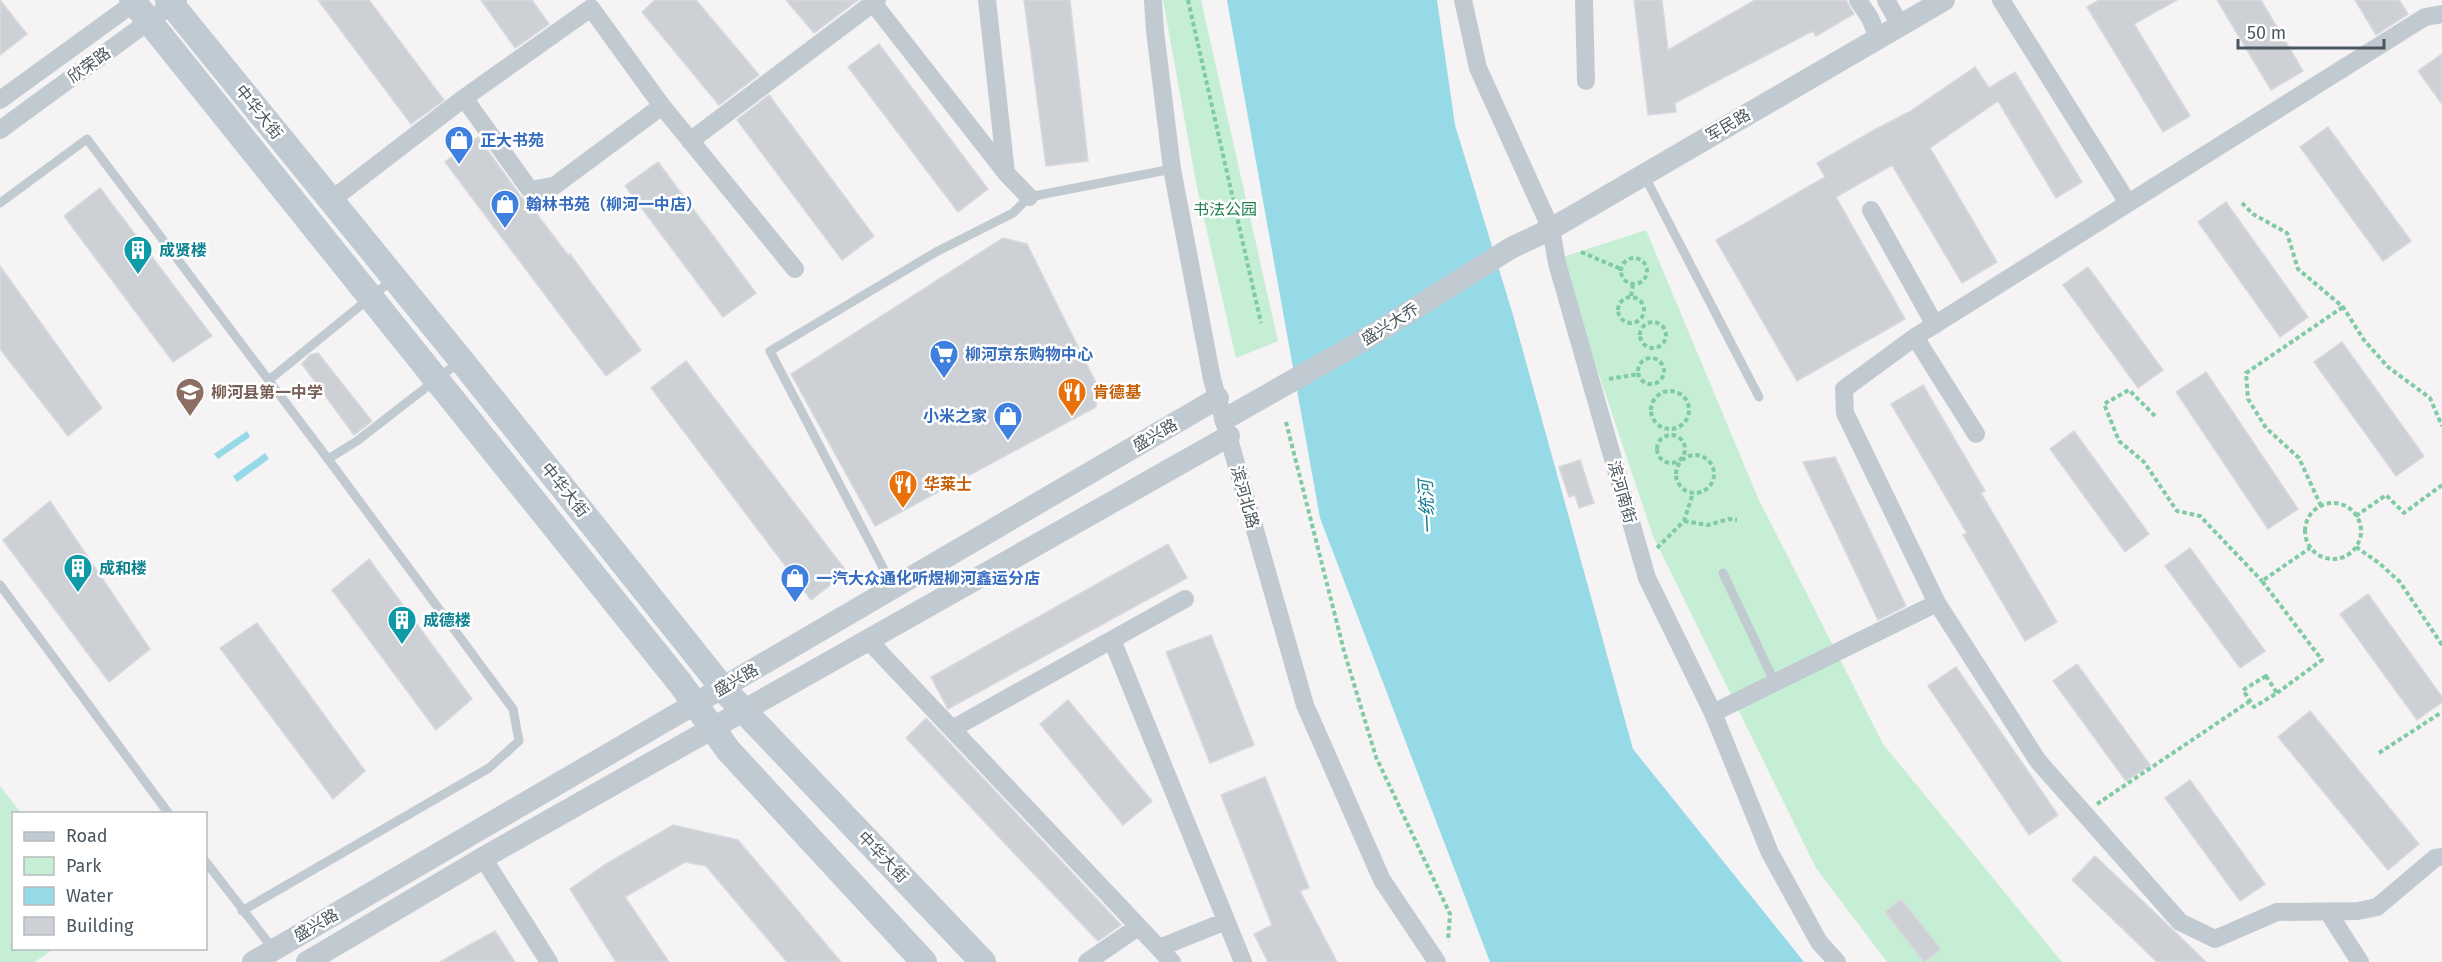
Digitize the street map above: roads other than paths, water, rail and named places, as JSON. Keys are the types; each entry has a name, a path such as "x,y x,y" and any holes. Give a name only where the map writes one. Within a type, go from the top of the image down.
{"main road":[{"name":"中华大街","path":"172,2 722,688 983,962"},
{"name":"中华大街","path":"138,6 369,298 680,683 728,750 924,962"}],"street":[{"path":"987,0 1006,173"},
{"name":"滨河北路","path":"1154,0 1155,31 1172,169 1212,379 1305,705 1382,880 1437,962"},
{"name":"滨河南街","path":"1462,0 1478,68 1551,229 1557,264 1589,382 1647,578 1713,712 1770,853 1819,942 1837,962"},
{"path":"1584,0 1586,81"},
{"path":"1858,0 1870,18 1878,38"},
{"path":"1886,0 1900,26"},
{"name":"军民路","path":"1511,248 1551,229 1944,0"},
{"path":"2001,0 2128,203"},
{"name":"欣荣路","path":"0,100 138,6 172,2"},
{"path":"690,141 875,2 1006,173 1029,196"},
{"path":"330,201 593,3 662,105 795,269"},
{"name":"欣荣路","path":"0,130 138,6"},
{"path":"2442,14 2425,17 2128,203 1915,337 1844,389 1845,413 1937,603 2038,761 2180,922 2215,939 2277,912 2358,911 2377,907 2435,858 2442,857"},
{"path":"464,98 530,190 554,186 662,105"},
{"path":"1871,210 1935,325"},
{"name":"盛兴大乔","path":"1224,417 1266,397 1371,336 1511,248"},
{"path":"1915,337 1976,434"},
{"name":"盛兴路","path":"253,962 894,588 1224,417"},
{"name":"盛兴路","path":"307,962 483,858 868,640 1224,417"},
{"path":"952,729 1185,599"},
{"path":"1713,712 1937,603"},
{"path":"868,640 1172,962"},
{"path":"1112,640 1243,962"},
{"path":"483,858 549,962"},
{"path":"2328,912 2360,962"},
{"path":"1159,948 1226,921"},
{"path":"1087,962 1138,927"}],"lane":[{"path":"0,203 87,140 269,380 513,710 519,741 489,768 242,911"},
{"path":"894,588 770,351 936,252 1013,213 1029,196 1172,169"},
{"path":"1644,175 1759,397"},
{"path":"269,380 394,278"},
{"path":"328,459 357,441 461,360"},
{"path":"1723,573 1775,682"},
{"path":"0,585 169,812"},
{"path":"207,863 274,950"}],"water":[{"name":"一统河","path":"1227,0 1437,0 1455,125 1513,315 1633,749 1804,962 1490,962 1320,518"},
{"path":"247,431 250,437 218,459 214,454"},
{"path":"265,453 269,459 237,482 233,476"}],"place":[{"name":"正大书苑","path":"459,166"},
{"name":"翰林书苑（柳河一中店）","path":"505,230"},
{"name":"成贤楼","path":"138,276"},
{"name":"柳河京东购物中心","path":"944,380"},
{"name":"柳河县第一中学","path":"190,418"},
{"name":"肯德基","path":"1072,418"},
{"name":"小米之家","path":"1008,442"},
{"name":"华莱士","path":"903,510"},
{"name":"成和楼","path":"78,594"},
{"name":"一汽大众通化听煜柳河鑫运分店","path":"795,604"},
{"name":"成德楼","path":"402,646"}],"park label":[{"name":"书法公园","path":"1225,209"}]}
